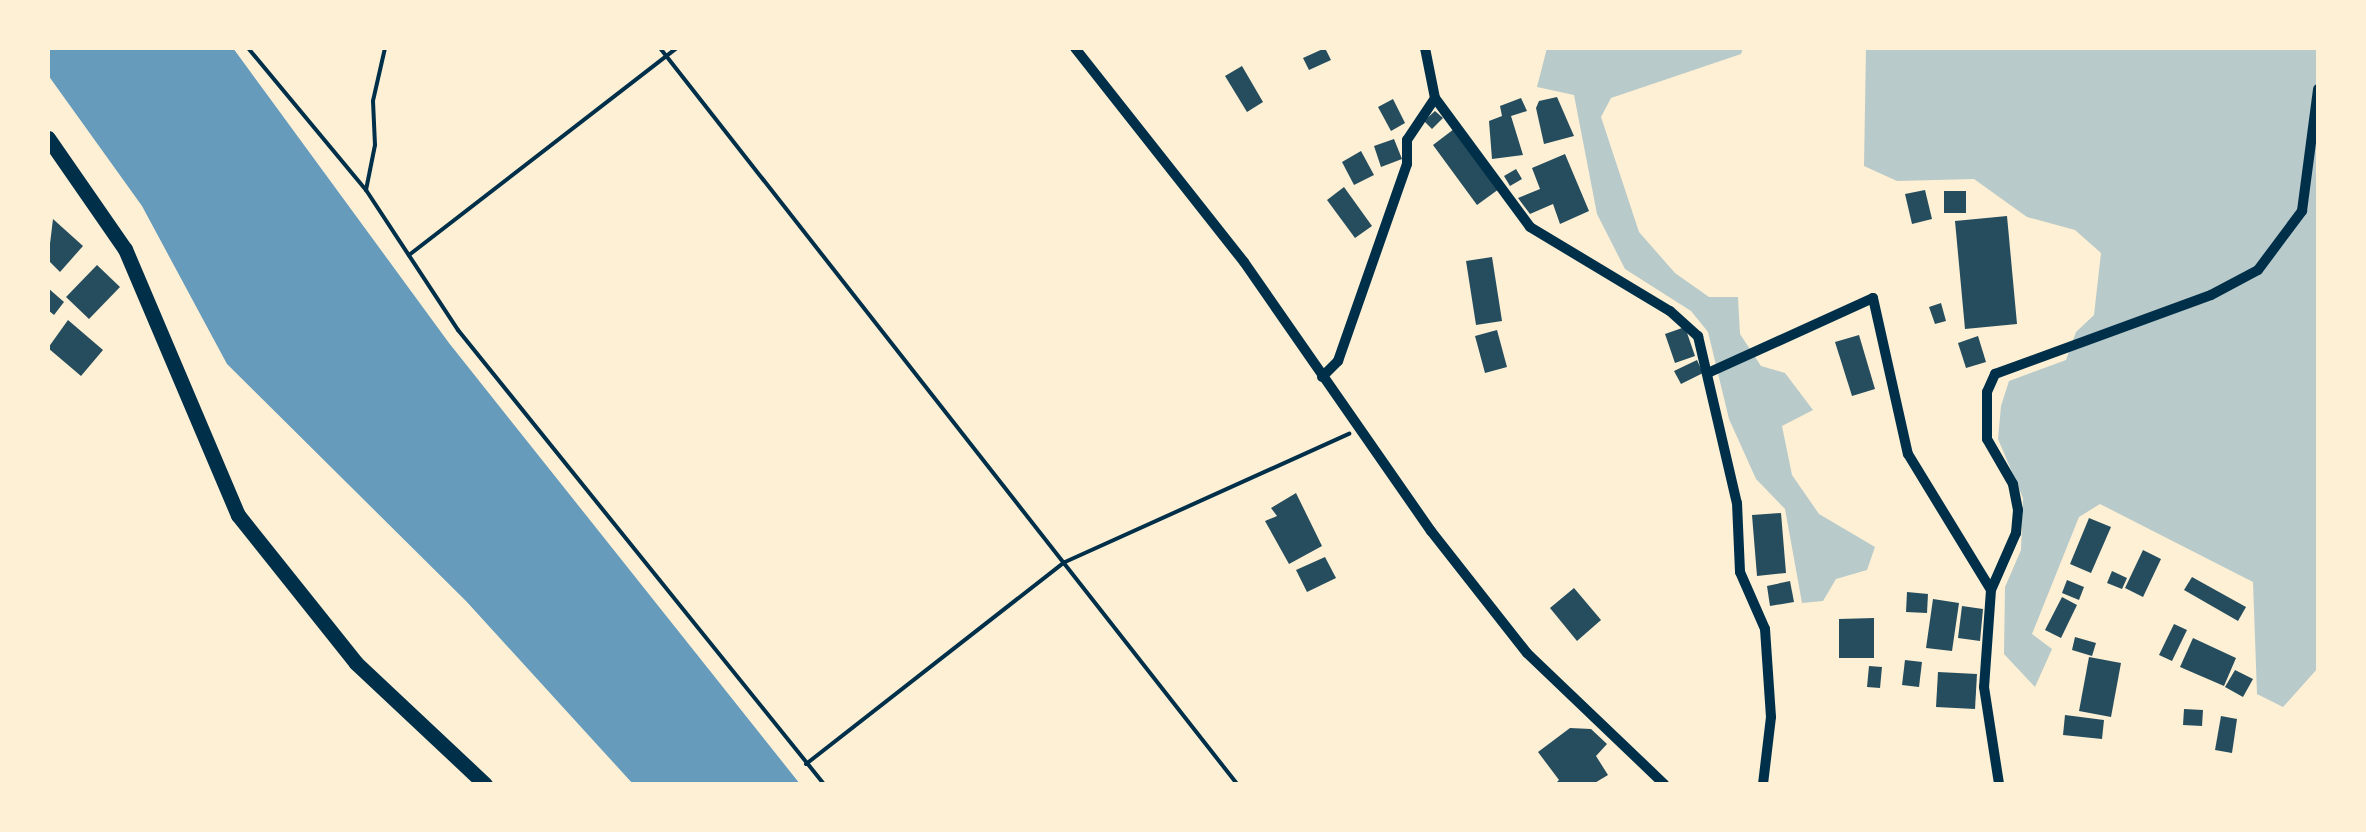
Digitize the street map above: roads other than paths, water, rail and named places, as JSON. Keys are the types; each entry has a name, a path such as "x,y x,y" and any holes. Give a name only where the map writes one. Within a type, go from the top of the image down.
{"main road":[{"path":"48,138 124,250 238,515 356,663 474,781"}],"street":[{"path":"1075,48 1244,262 1359,430 1528,653 1664,784"},
{"path":"1424,48 1435,98 1530,227 1670,311 1698,336 1710,372 1737,504 1740,572 1765,629 1771,718 1764,784"},
{"path":"1999,784 1984,687 1991,590 2016,533 2018,510 2013,484 1987,439 1988,392 1995,374 2211,295 2258,270 2302,212 2318,89"},
{"path":"1322,377 1343,346 1407,164 1407,140 1435,98"},
{"path":"1710,372 1873,298 1908,454 1991,590"}],"water":[{"path":"48,48 233,48 449,343 800,784 633,784 466,601 227,364 142,206 48,75"}]}
